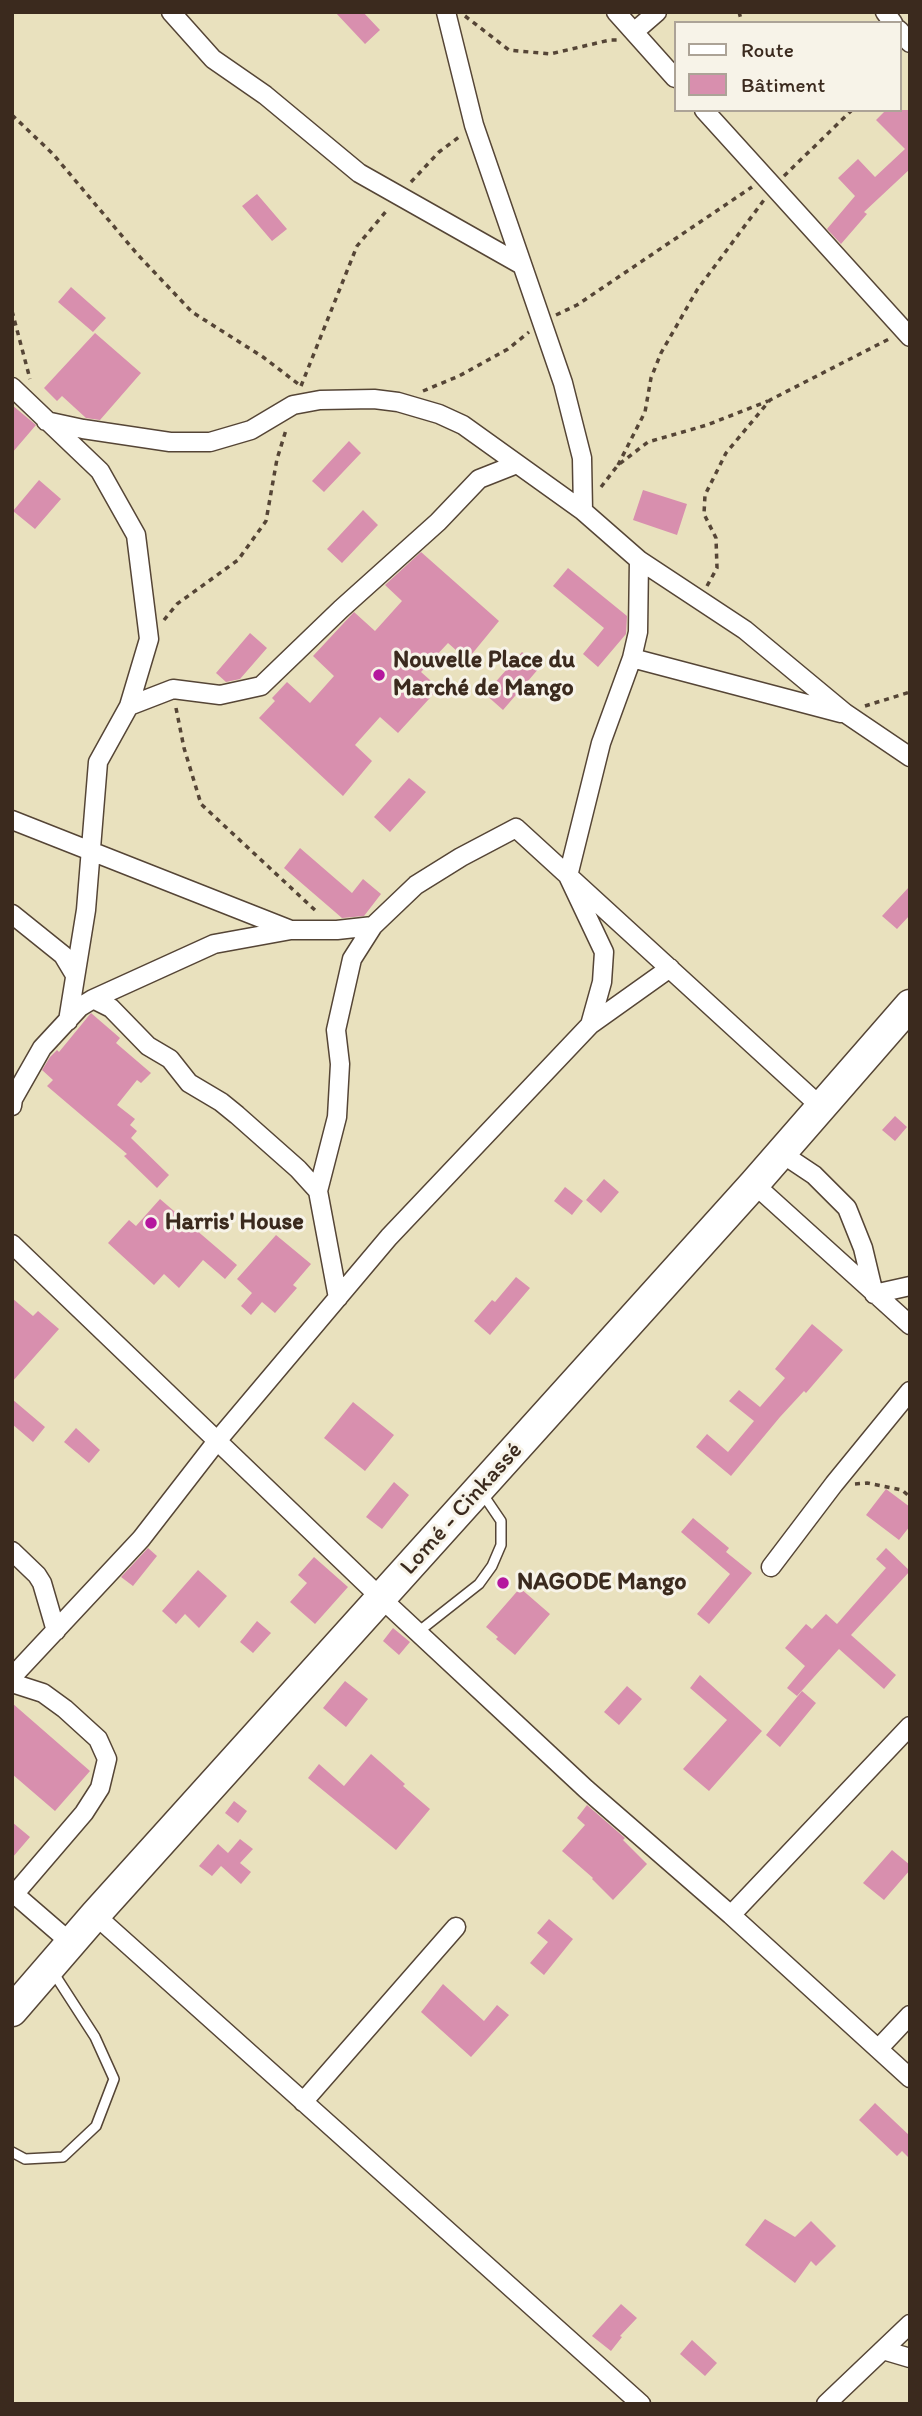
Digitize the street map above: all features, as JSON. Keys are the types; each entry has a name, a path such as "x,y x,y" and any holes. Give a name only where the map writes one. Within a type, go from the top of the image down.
{"highway":[{"name":"Lomé - Cinkassé","path":"12,2011 95,1915 754,1184 910,1005"}],"street":[{"path":"171,12 213,59 265,95 359,173 520,264"},
{"path":"446,12 474,125 562,383 582,458 583,511"},
{"path":"616,12 674,77"},
{"path":"638,37 657,12"},
{"path":"706,112 908,332"},
{"path":"12,387 100,471 136,534 149,639 129,706 98,762 86,910 68,1021"},
{"path":"46,421 170,442 210,442 251,430 293,405 320,400 374,399 398,402 439,414 463,425 583,511 639,560 745,630 845,713 910,757"},
{"path":"129,706 173,689 220,695 261,686 341,609 438,522 479,479 517,464"},
{"path":"590,1025 601,982 604,952 568,876 601,744 632,658 638,632 639,560"},
{"path":"632,658 845,713"},
{"path":"12,820 292,930"},
{"path":"338,1298 318,1191 337,1117 340,1064 336,1030 352,959 373,926 416,885 516,828 820,1106"},
{"path":"12,914 63,955 75,975"},
{"path":"12,1106 19,1079 42,1048 80,1007 93,999 214,944 292,930 337,930 373,926"},
{"path":"12,1677 141,1539 217,1440 389,1237 590,1025 670,968"},
{"path":"93,999 111,1008 148,1046 170,1059 189,1083 237,1115 318,1191"},
{"path":"781,1153 814,1175 847,1208 863,1248 874,1294"},
{"path":"754,1184 910,1325"},
{"path":"12,1226 14,1246 382,1599 586,1789 731,1915 910,2078"},
{"path":"874,1294 910,1286"},
{"path":"771,1567 910,1391"},
{"path":"12,1552 42,1583 56,1631"},
{"path":"12,1683 43,1693 65,1709 98,1739 107,1759 100,1788 84,1813 13,1894 71,1943"},
{"path":"731,1915 910,1726"},
{"path":"95,1915 641,2404"},
{"path":"303,2102 456,1927"},
{"path":"878,2048 910,2015"},
{"path":"827,2404 910,2324"},
{"path":"883,2350 910,2358"}],"lane":[{"path":"418,1632 479,1584 492,1566 500,1545 500,1521 480,1489"},
{"path":"12,2152 25,2159 62,2157 96,2126 114,2079 95,2037 50,1968"}],"path":[{"path":"460,12 509,50 550,54 610,40 638,37"},
{"path":"398,402 459,376 508,349 541,323 577,305 769,183 850,112"},
{"path":"12,115 53,154 138,255 192,312 262,357 320,400"},
{"path":"149,639 177,604 238,560 266,521 277,459 293,405 357,246 439,152 474,125"},
{"path":"583,511 618,465 645,412 651,378 661,353 697,290 743,231 769,183"},
{"path":"12,311 30,382"},
{"path":"618,465 648,442 707,425 769,400 908,332"},
{"path":"699,600 717,568 716,538 704,514 705,495 726,453 769,400"},
{"path":"173,689 184,748 201,804 337,930"},
{"path":"845,713 910,692"},
{"path":"834,1484 867,1483 902,1490 910,1497"}],"building":[{"path":"335,12 363,12 380,30 365,44"},
{"path":"910,110 910,169 864,212 867,214 841,244 827,229 855,196 838,178 858,159 875,177 905,149 876,120 884,112"},
{"path":"257,194 287,229 272,241 242,206"},
{"path":"71,287 106,318 93,332 58,302"},
{"path":"95,333 141,373 100,420 86,418 62,396 57,401 44,388"},
{"path":"12,405 36,425 12,453"},
{"path":"349,441 361,453 324,492 312,481"},
{"path":"39,480 61,499 35,529 13,511"},
{"path":"643,490 687,504 677,535 633,520"},
{"path":"363,510 378,525 342,563 327,549"},
{"path":"421,552 499,621 467,660 448,643 421,672 439,688 398,733 380,717 355,745 372,761 343,796 259,718 275,701 272,698 287,682 310,703 334,676 313,656 354,612 375,631 402,601 385,585"},
{"path":"568,568 627,616 626,634 598,667 583,654 604,628 553,586"},
{"path":"250,633 267,648 240,679 226,682 216,673"},
{"path":"522,652 540,667 503,710 485,694"},
{"path":"409,778 426,792 390,832 374,817"},
{"path":"300,848 352,893 363,879 381,894 364,916 342,918 284,868"},
{"path":"910,886 910,915 897,929 882,916"},
{"path":"91,1013 120,1038 116,1043 151,1073 141,1083 137,1080 117,1105 135,1119 130,1125 137,1131 131,1138 169,1175 157,1188 124,1156 127,1154 47,1086 53,1080 42,1070 50,1057 57,1050 59,1052"},
{"path":"895,1116 907,1127 895,1141 882,1130"},
{"path":"604,1179 619,1192 601,1213 586,1200"},
{"path":"565,1187 583,1201 572,1215 554,1201"},
{"path":"160,1199 237,1265 225,1279 203,1260 179,1288 164,1274 154,1285 108,1243 129,1220 136,1226"},
{"path":"276,1235 311,1264 293,1285 297,1288 275,1313 262,1302 251,1315 241,1306 252,1293 237,1279"},
{"path":"516,1277 530,1288 490,1335 474,1321"},
{"path":"12,1298 33,1316 38,1311 59,1329 12,1382"},
{"path":"812,1324 843,1350 806,1393 804,1391 780,1417 731,1476 696,1447 707,1434 728,1452 754,1421 729,1401 739,1390 760,1407 785,1378 775,1369"},
{"path":"12,1399 45,1427 33,1442 12,1424"},
{"path":"353,1402 394,1435 365,1471 324,1438"},
{"path":"76,1428 100,1450 89,1463 64,1442"},
{"path":"394,1482 409,1495 382,1529 366,1517"},
{"path":"886,1489 910,1507 910,1526 899,1540 866,1515"},
{"path":"693,1518 729,1548 726,1552 752,1573 709,1624 697,1614 730,1574 681,1532"},
{"path":"148,1548 157,1556 133,1586 121,1577"},
{"path":"886,1548 910,1571 851,1635 896,1675 884,1689 839,1649 797,1696 787,1688 805,1666 785,1648 806,1624 812,1629 826,1614 837,1624 886,1568 876,1559"},
{"path":"314,1557 348,1587 315,1624 290,1602 307,1583 298,1575"},
{"path":"198,1570 227,1596 199,1628 185,1614 176,1624 162,1611"},
{"path":"520,1588 550,1614 515,1655 486,1627"},
{"path":"257,1621 271,1633 253,1653 240,1642"},
{"path":"393,1628 410,1642 399,1655 383,1641"},
{"path":"700,1675 762,1731 709,1791 683,1769 727,1720 690,1688"},
{"path":"345,1681 368,1699 346,1727 323,1708"},
{"path":"627,1686 642,1699 619,1725 604,1712"},
{"path":"802,1691 816,1703 780,1747 766,1735"},
{"path":"12,1703 90,1771 55,1811 12,1774"},
{"path":"371,1754 430,1809 396,1850 308,1778 319,1764 344,1786"},
{"path":"234,1801 247,1811 238,1823 225,1813"},
{"path":"587,1805 625,1838 623,1840 647,1864 613,1900 562,1851 585,1825 577,1818"},
{"path":"12,1822 30,1837 12,1858"},
{"path":"240,1839 253,1849 240,1863 251,1872 241,1884 221,1866 212,1876 199,1866 218,1844 228,1853"},
{"path":"892,1850 910,1865 910,1870 884,1900 863,1883"},
{"path":"549,1919 573,1939 544,1975 530,1963 548,1942 537,1933"},
{"path":"443,1984 484,2021 497,2005 509,2015 471,2057 421,2012"},
{"path":"875,2103 910,2136 910,2159 902,2151 897,2156 859,2120"},
{"path":"765,2219 795,2237 811,2221 836,2246 816,2266 811,2261 795,2283 745,2245"},
{"path":"621,2304 637,2318 620,2336 622,2337 611,2351 592,2336"},
{"path":"692,2340 717,2363 705,2376 680,2354"}],"place":[{"name":"Nouvelle Place du Marché de Mango","path":"379,675"},
{"name":"Harris' House","path":"151,1223"},
{"name":"NAGODE Mango","path":"503,1583"}]}
